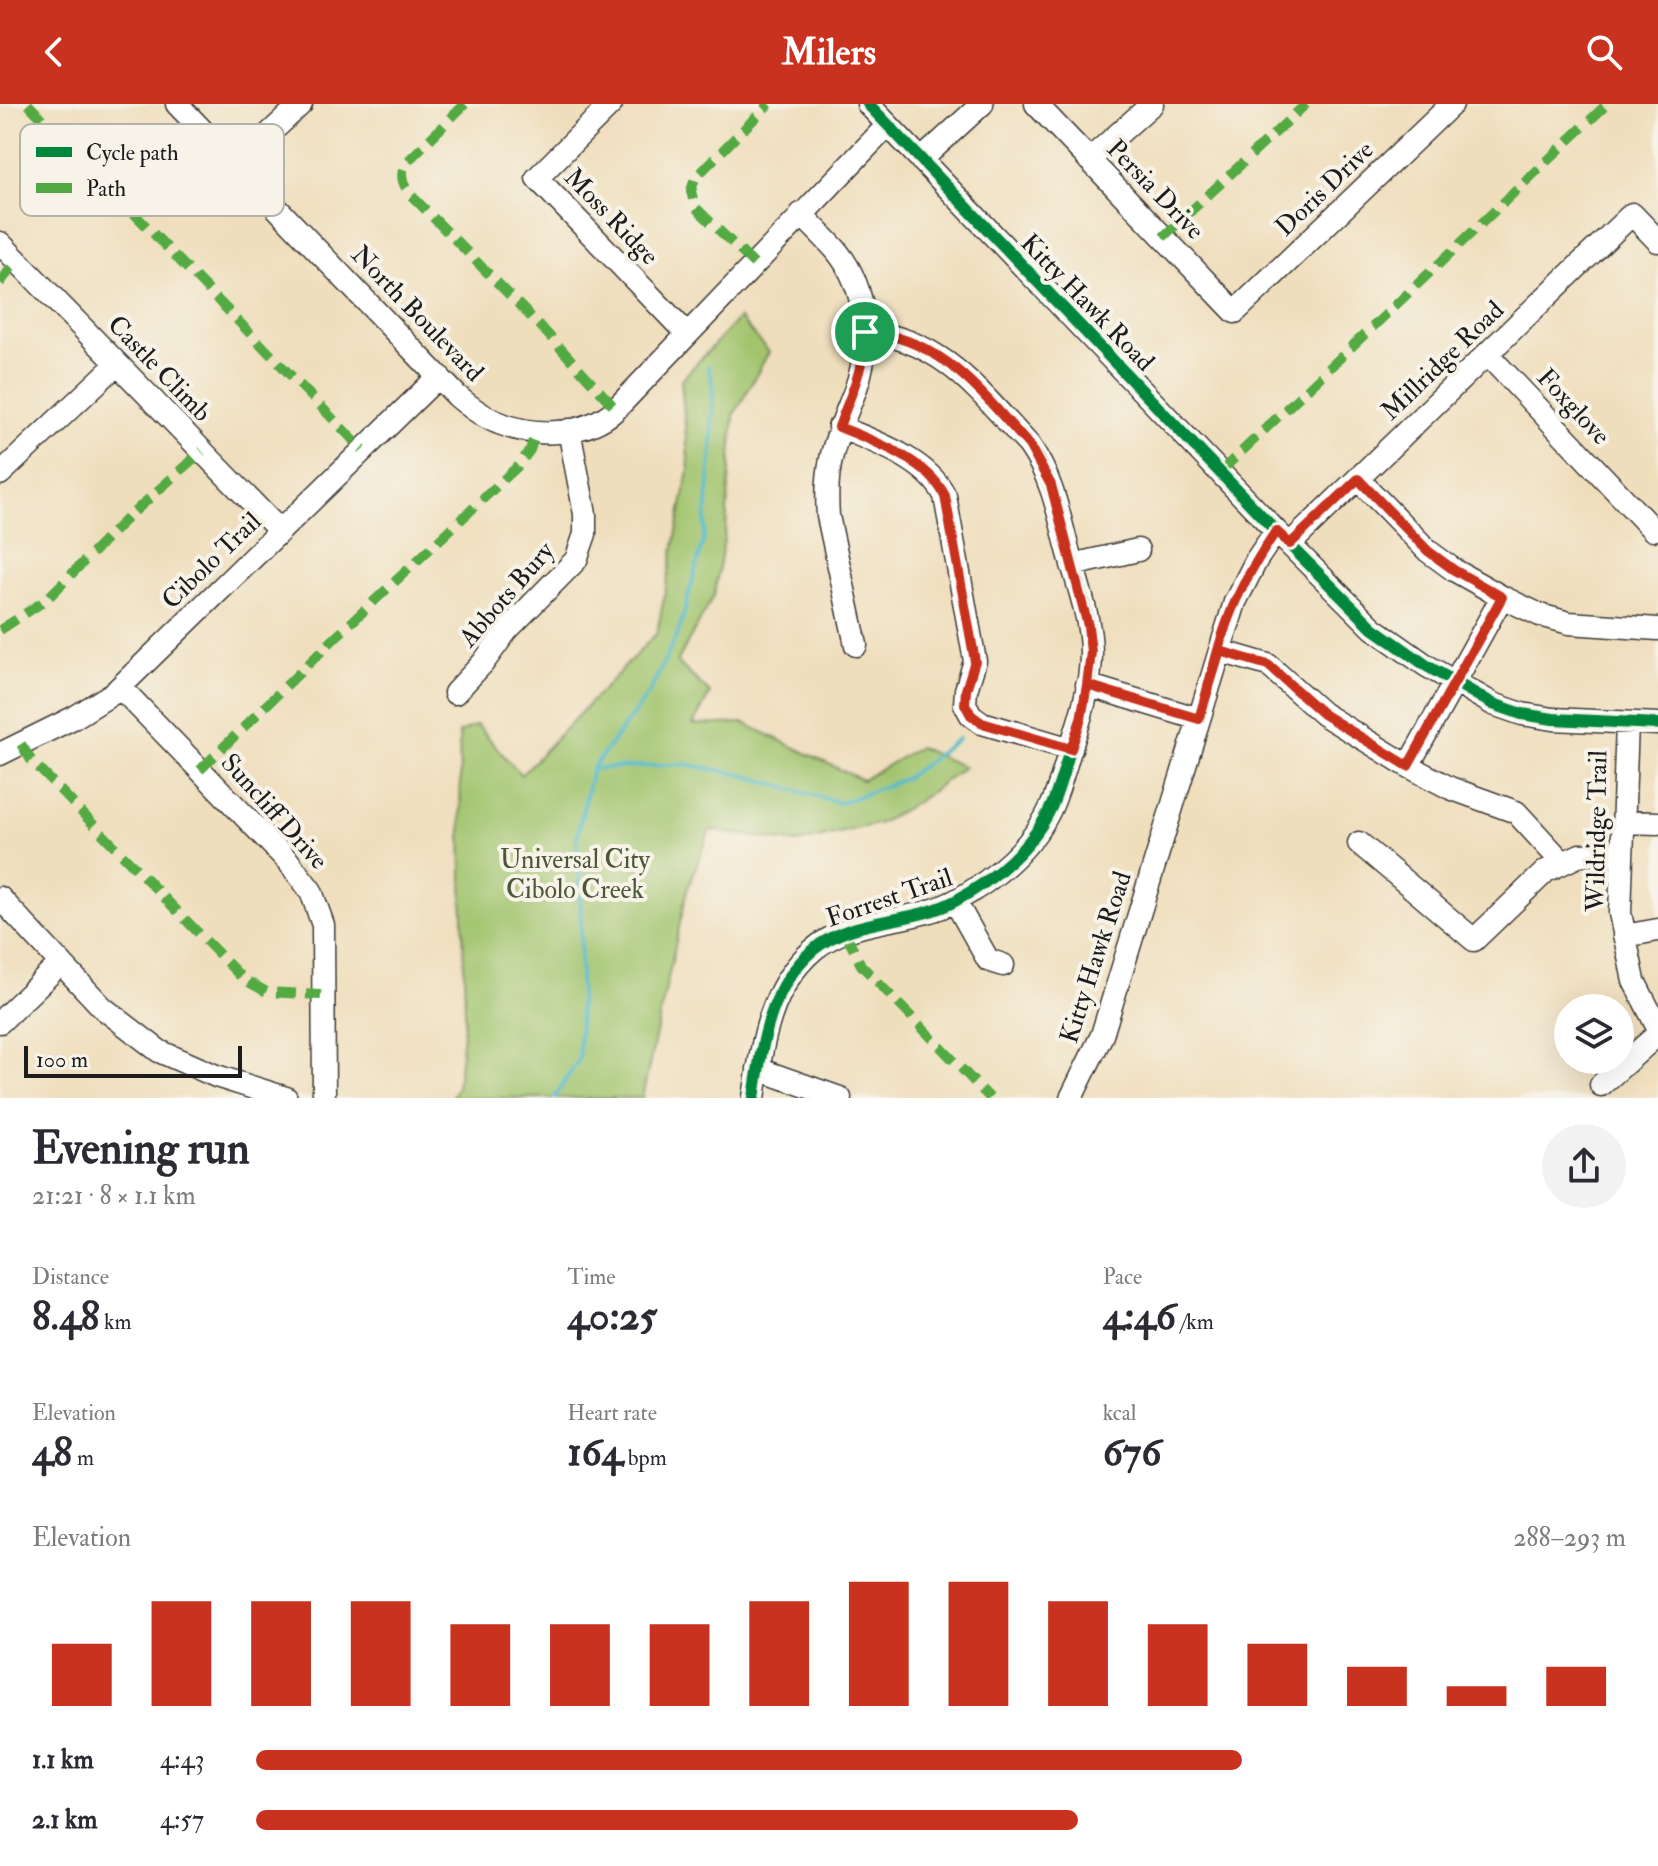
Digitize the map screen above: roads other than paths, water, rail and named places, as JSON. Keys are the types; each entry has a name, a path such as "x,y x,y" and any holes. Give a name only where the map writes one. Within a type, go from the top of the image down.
{"street":[{"name":"North Boulevard","path":"177,104 196,124"},
{"path":"280,124 301,104"},
{"name":"Moss Ridge","path":"611,104 537,178 686,333"},
{"name":"Kitty Hawk Road","path":"868,104 1283,538 1257,559 1235,602 1102,1035 1071,1098"},
{"path":"921,160 982,104"},
{"name":"Persia Drive","path":"1036,104 1235,312"},
{"path":"1089,160 1152,104"},
{"name":"Doris Drive","path":"1235,312 1452,104"},
{"name":"North Boulevard","path":"284,215 477,412 500,424 524,431 550,433 607,417 888,125"},
{"path":"801,214 835,250 851,273 861,299 865,332 862,363 830,458 827,497 828,516 856,645"},
{"name":"Millridge Road","path":"1283,538 1358,479 1632,214 1658,241"},
{"name":"Castle Climb","path":"0,243 280,531"},
{"name":"Forrest Trail","path":"754,1098 769,1018 779,993 794,969 814,950 850,929 897,919 955,901 992,878 1021,852 1052,806 1081,719 1087,685 1091,652 1088,626 1051,485 1029,445 962,373 937,354 895,336 865,332"},
{"name":"Foxglove","path":"1488,355 1653,530"},
{"path":"0,474 117,364"},
{"name":"Cibolo Trail","path":"0,754 75,717 120,687 439,376"},
{"path":"839,427 900,454 932,478 945,496 975,661 966,690 965,704 971,715 982,723 1071,749"},
{"name":"Abbots Bury","path":"455,693 483,663 507,630 576,560 585,534 585,514 569,430"},
{"path":"1358,479 1428,551 1454,570 1502,597 1540,615 1569,623 1658,629"},
{"path":"1283,538 1373,628 1399,648 1493,704 1522,714 1553,719 1658,724"},
{"path":"1072,565 1138,550"},
{"path":"1408,766 1502,597"},
{"path":"1220,651 1268,665 1323,714 1408,766 1450,788 1516,812 1561,861"},
{"path":"1087,685 1199,719"},
{"name":"Suncliff Drive","path":"120,687 288,861 311,891 323,925 321,995 324,1098"},
{"name":"Wildridge Trail","path":"1627,723 1619,894 1634,981 1658,1031"},
{"path":"1623,822 1658,823"},
{"path":"1359,843 1474,940 1546,871 1561,861 1580,855 1622,853"},
{"path":"0,898 103,1008 159,1051 216,1076 286,1098"},
{"path":"955,901 988,960 1003,965"},
{"path":"1624,936 1658,930"},
{"path":"0,1022 61,963"},
{"path":"1601,1085 1658,1031"},
{"path":"758,1069 840,1098"}],"waterway":[{"path":"554,1098 579,1059 581,913 577,836 592,769 649,693 679,631 704,538 712,447 713,384 708,366"},
{"path":"592,769 685,764 739,774 841,803 906,778 958,739"}],"park label":[{"name":"Universal City Cibolo Creek","path":"575,874"}]}
